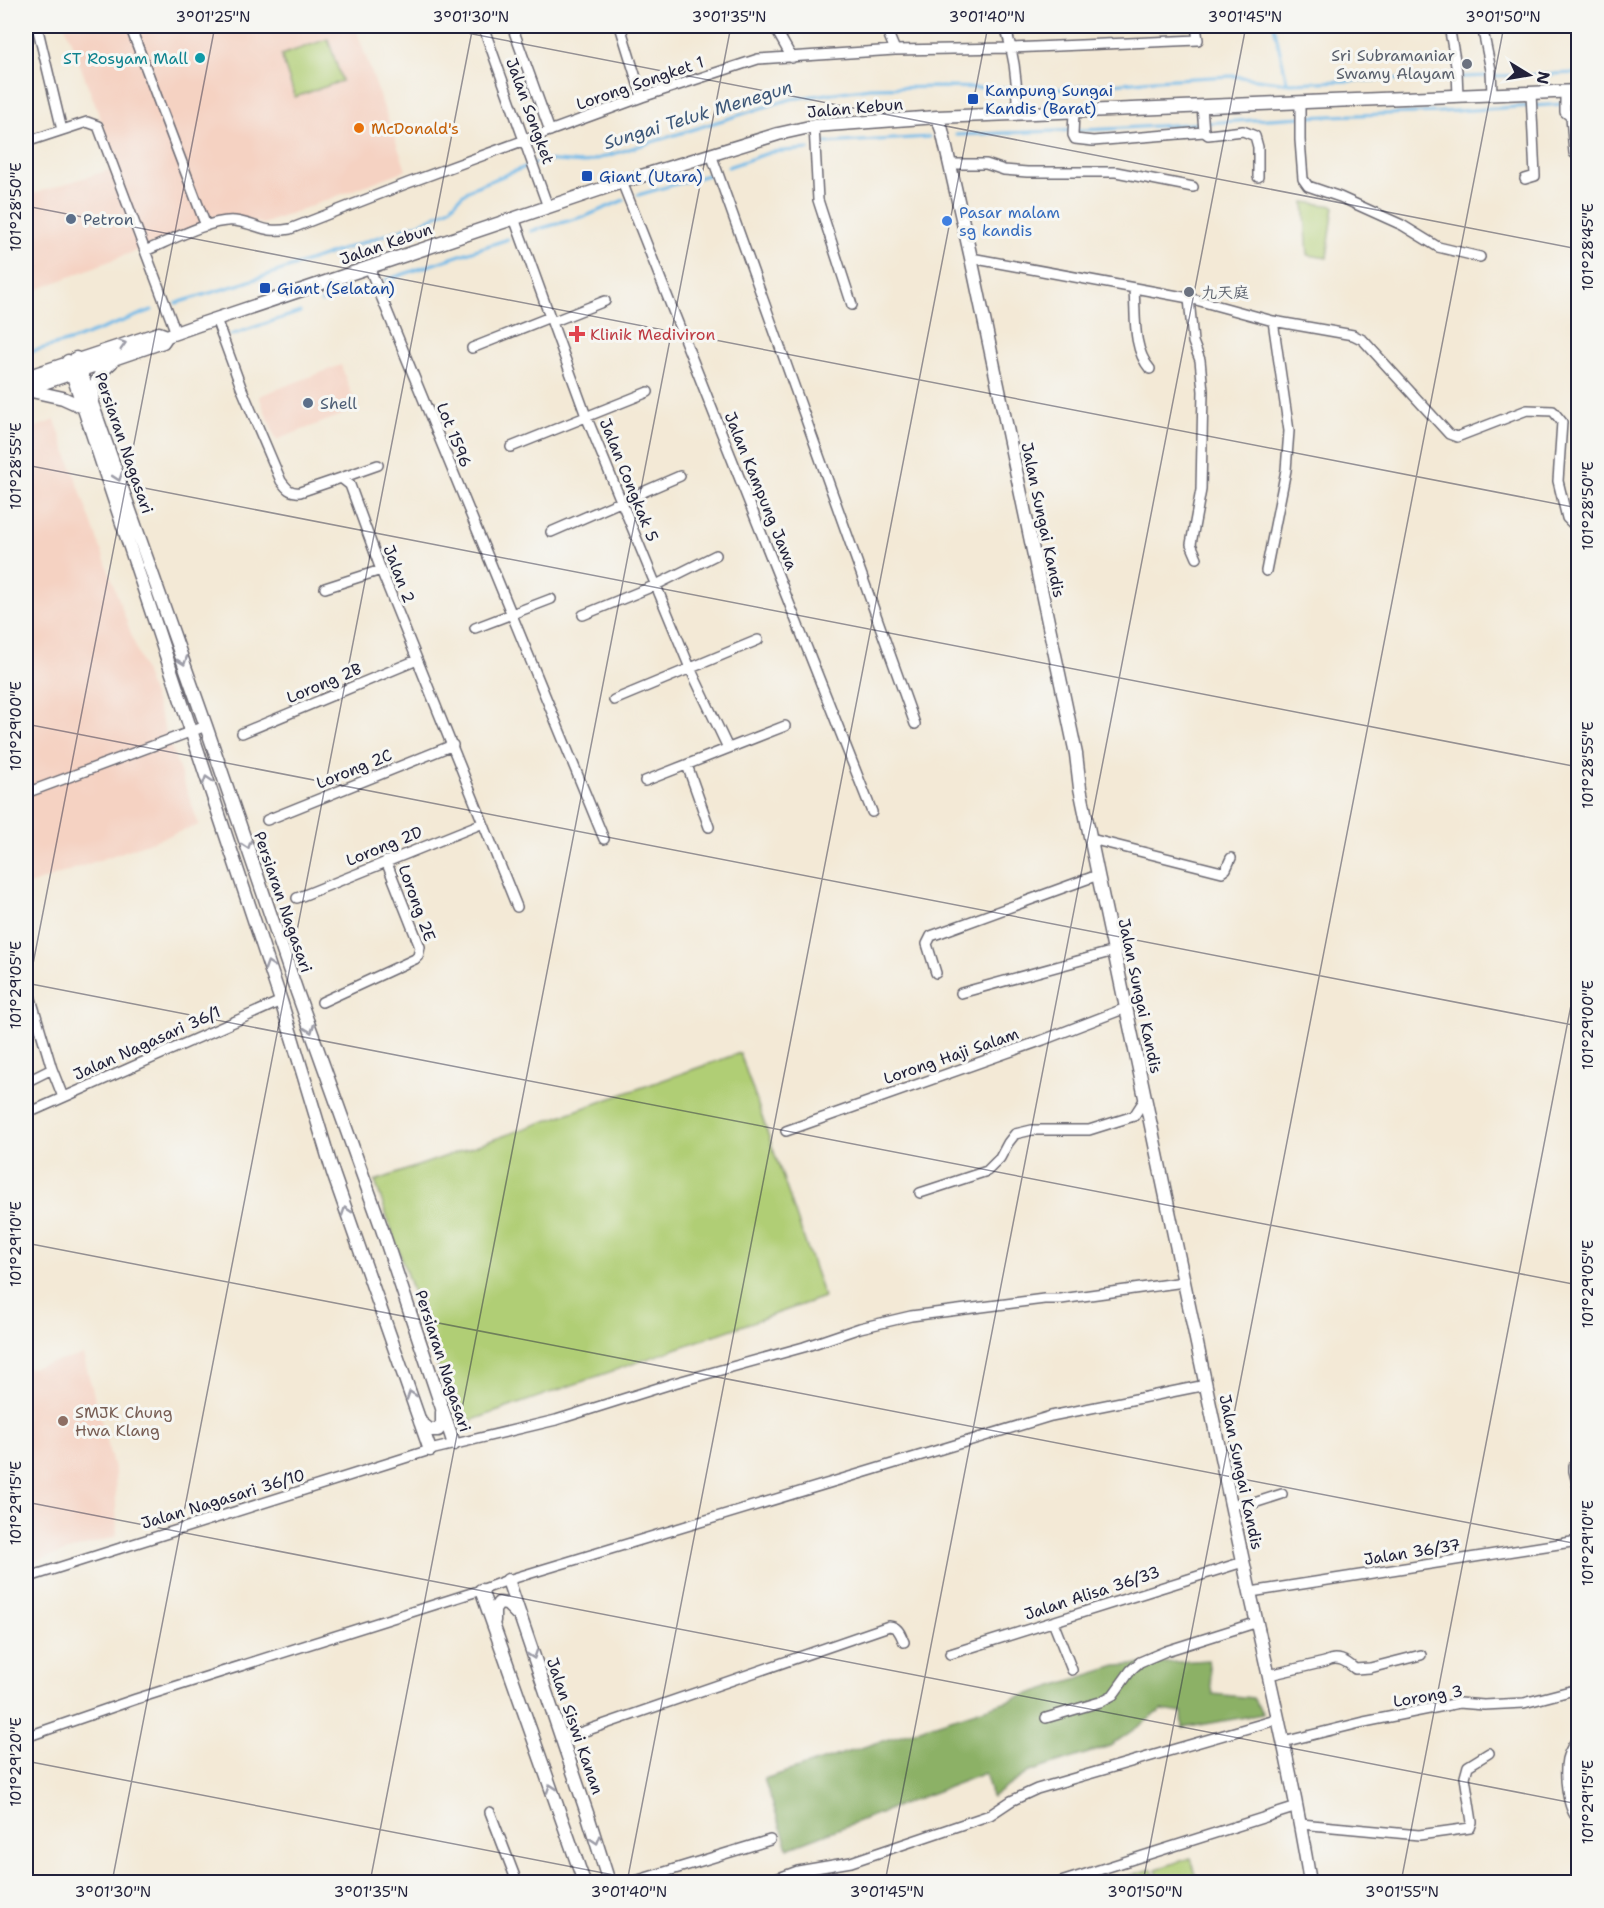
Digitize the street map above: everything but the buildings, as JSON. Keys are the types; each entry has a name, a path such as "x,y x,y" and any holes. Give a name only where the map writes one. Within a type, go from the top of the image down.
{"street":[{"path":"37,26 62,130"},
{"path":"130,26 206,226"},
{"name":"Jalan Songket","path":"483,26 548,207"},
{"name":"Jalan Songket","path":"512,26 550,130"},
{"path":"620,26 642,97"},
{"path":"774,26 792,58"},
{"path":"885,26 895,50"},
{"path":"1005,26 1016,79 1017,114"},
{"name":"Lorong Songket 1","path":"145,251 223,221 235,221 274,232 290,229 550,130 758,59 895,50 1011,48 1198,40 1196,26"},
{"path":"1449,26 1458,96"},
{"path":"1482,26 1491,74 1492,94"},
{"name":"Jalan Kebun","path":"26,376 159,333 171,334 622,182 778,134 814,126 937,117 1074,111 1203,121 1492,94 1532,101 1565,100 1578,91"},
{"path":"1565,100 1566,112 1571,117 1574,153 1578,156"},
{"path":"1525,179 1535,176 1531,123 1532,101"},
{"path":"1074,111 1075,139 1093,141 1203,121 1208,135 1243,131 1255,136 1258,147 1257,177"},
{"path":"1300,113 1303,179 1308,186 1340,197 1401,225 1438,247 1480,257"},
{"name":"Jalan Sungai Kandis","path":"937,117 942,130 971,258 1073,742 1145,1099 1243,1562 1279,1719 1310,1882"},
{"path":"26,142 87,122 94,123 100,129 145,251 171,334"},
{"path":"814,126 818,200 852,305"},
{"path":"711,154 915,724"},
{"path":"949,164 986,165 1004,170 1027,172 1116,172 1193,187"},
{"name":"Jalan Kampung Jawa","path":"622,182 872,812"},
{"name":"Jalan Congkak 5","path":"514,218 586,416 690,668 728,748"},
{"path":"971,258 1189,298 1273,321 1353,335 1363,340 1449,434 1457,437 1527,410 1553,411 1563,422 1558,481 1567,518 1578,529"},
{"name":"Lot 1596","path":"369,267 604,839"},
{"path":"1134,289 1138,348 1143,361 1150,369"},
{"path":"1189,298 1193,342 1200,360 1203,391 1201,490 1191,544 1197,558"},
{"path":"472,348 605,301"},
{"path":"216,319 268,450 287,490 300,492 378,465"},
{"path":"1266,571 1286,470 1289,431 1273,321"},
{"name":"Jalan Kebun","path":"26,389 163,342 171,334"},
{"path":"26,389 87,404 100,372 116,359"},
{"name":"Persiaran Nagasari","path":"72,360 191,732 281,1001 333,1173 430,1450"},
{"path":"511,447 648,392"},
{"name":"Persiaran Nagasari","path":"87,404 206,726 297,992 381,1226 454,1444"},
{"path":"551,531 680,476"},
{"name":"Jalan 2","path":"341,478 350,486 381,570 517,907"},
{"path":"583,615 656,585 716,555"},
{"path":"325,588 381,570"},
{"path":"475,628 551,599"},
{"path":"614,700 758,640"},
{"name":"Lorong 2B","path":"242,733 417,660"},
{"path":"26,793 206,726"},
{"path":"645,781 785,726"},
{"name":"Lorong 2C","path":"267,820 453,745"},
{"path":"687,765 709,827"},
{"name":"Lorong 2D","path":"297,898 483,823"},
{"path":"1091,839 1222,872 1231,858"},
{"name":"Lorong 2E","path":"321,1002 418,956 420,947 386,861"},
{"path":"936,974 927,945 931,936 1098,875"},
{"path":"961,993 1114,951"},
{"path":"26,982 52,1069 63,1097"},
{"name":"Jalan Nagasari 36/1","path":"26,1114 281,1001"},
{"name":"Lorong Haji Salam","path":"786,1131 1043,1040 1126,1008"},
{"path":"26,1082 52,1069"},
{"path":"920,1193 987,1171 1000,1158 1016,1134 1032,1130 1089,1130 1134,1116 1145,1099"},
{"name":"Jalan Nagasari 36/10","path":"26,1578 430,1450 556,1420 674,1383 804,1347 860,1328 900,1318 1184,1282"},
{"path":"26,1737 508,1580 1051,1416 1206,1385"},
{"path":"420,1422 430,1431 438,1430 442,1424 442,1411"},
{"path":"1578,1462 1574,1465 1574,1471 1578,1487"},
{"path":"1231,1504 1254,1503 1282,1494"},
{"name":"Jalan 36/37","path":"1251,1592 1578,1541"},
{"name":"Jalan Alisa 36/33","path":"950,1654 1243,1562"},
{"name":"Jalan Siswi Kanan","path":"508,1580 609,1882"},
{"path":"481,1590 584,1882"},
{"path":"494,1625 494,1610 499,1603 507,1604 520,1618"},
{"path":"1053,1622 1071,1670"},
{"path":"1046,1719 1100,1702 1113,1695 1131,1670 1140,1662 1258,1622"},
{"path":"562,1739 889,1626 898,1629 904,1642"},
{"path":"1269,1675 1331,1659 1344,1660 1355,1669 1370,1668 1421,1655"},
{"name":"Lorong 3","path":"1283,1742 1364,1722 1459,1703 1484,1705 1524,1703 1578,1690"},
{"path":"768,1882 798,1871 851,1862 990,1815 1011,1801 1037,1789 1279,1719"},
{"path":"1578,1737 1568,1759 1566,1776 1568,1796 1574,1816 1578,1820"},
{"path":"1300,1824 1419,1834 1470,1828 1472,1822 1465,1777 1468,1766 1489,1754"},
{"path":"1061,1882 1297,1807"},
{"path":"490,1812 517,1882"},
{"path":"632,1882 770,1840"}],"shaded area":[{"path":"65,26 355,26 406,170 263,224 227,215 26,294 26,196 119,167"},
{"path":"341,365 357,409 276,440 259,396"},
{"path":"55,420 199,825 26,886 26,431"},
{"name":"SMJK Chung Hwa Klang","path":"83,1355 115,1472 117,1536 26,1564 26,1369"}],"green space":[{"path":"328,39 342,81 295,97 281,55"},
{"path":"1304,202 1334,206 1327,258 1308,255"},
{"path":"740,1053 824,1297 458,1425 375,1181"},
{"path":"1208,1660 1213,1694 1253,1698 1263,1714 1183,1728 1182,1713 1162,1710 1110,1746 1029,1772 992,1797 985,1773 788,1848 764,1779 1116,1666"},
{"path":"1191,1858 1198,1882 1160,1882 1156,1869"},
{"path":"1152,1869 1156,1882 1107,1882"}],"waterway":[{"path":"1274,26 1287,82"},
{"name":"Sungai Teluk Menegun","path":"176,303 244,283 423,222 450,208 462,195 475,187 543,160 584,163 791,99 870,88 1057,89 1233,76 1287,83 1578,73"},
{"path":"956,135 1440,112 1578,103"},
{"path":"826,143 929,137"},
{"path":"728,167 771,152 809,149"},
{"path":"638,195 715,173"},
{"path":"531,231 586,216 624,200"},
{"path":"386,280 508,239"},
{"path":"321,302 369,289"},
{"name":"Sungai Teluk Menegun","path":"26,353 73,340 152,310"},
{"path":"231,335 300,312"}],"place":[{"name":"ST Rosyam Mall","path":"200,58"},
{"name":"Sri Subramaniar Swamy Alayam","path":"1467,64"},
{"name":"Kampung Sungai Kandis (Barat)","path":"973,99"},
{"name":"McDonald's","path":"359,128"},
{"name":"Giant (Utara)","path":"587,176"},
{"name":"Petron","path":"71,219"},
{"name":"Pasar malam sg kandis","path":"947,221"},
{"name":"Giant (Selatan)","path":"265,288"},
{"name":"九天庭","path":"1189,292"},
{"name":"Klinik Mediviron","path":"577,334"},
{"name":"Shell","path":"308,403"},
{"name":"SMJK Chung Hwa Klang","path":"63,1421"}]}
